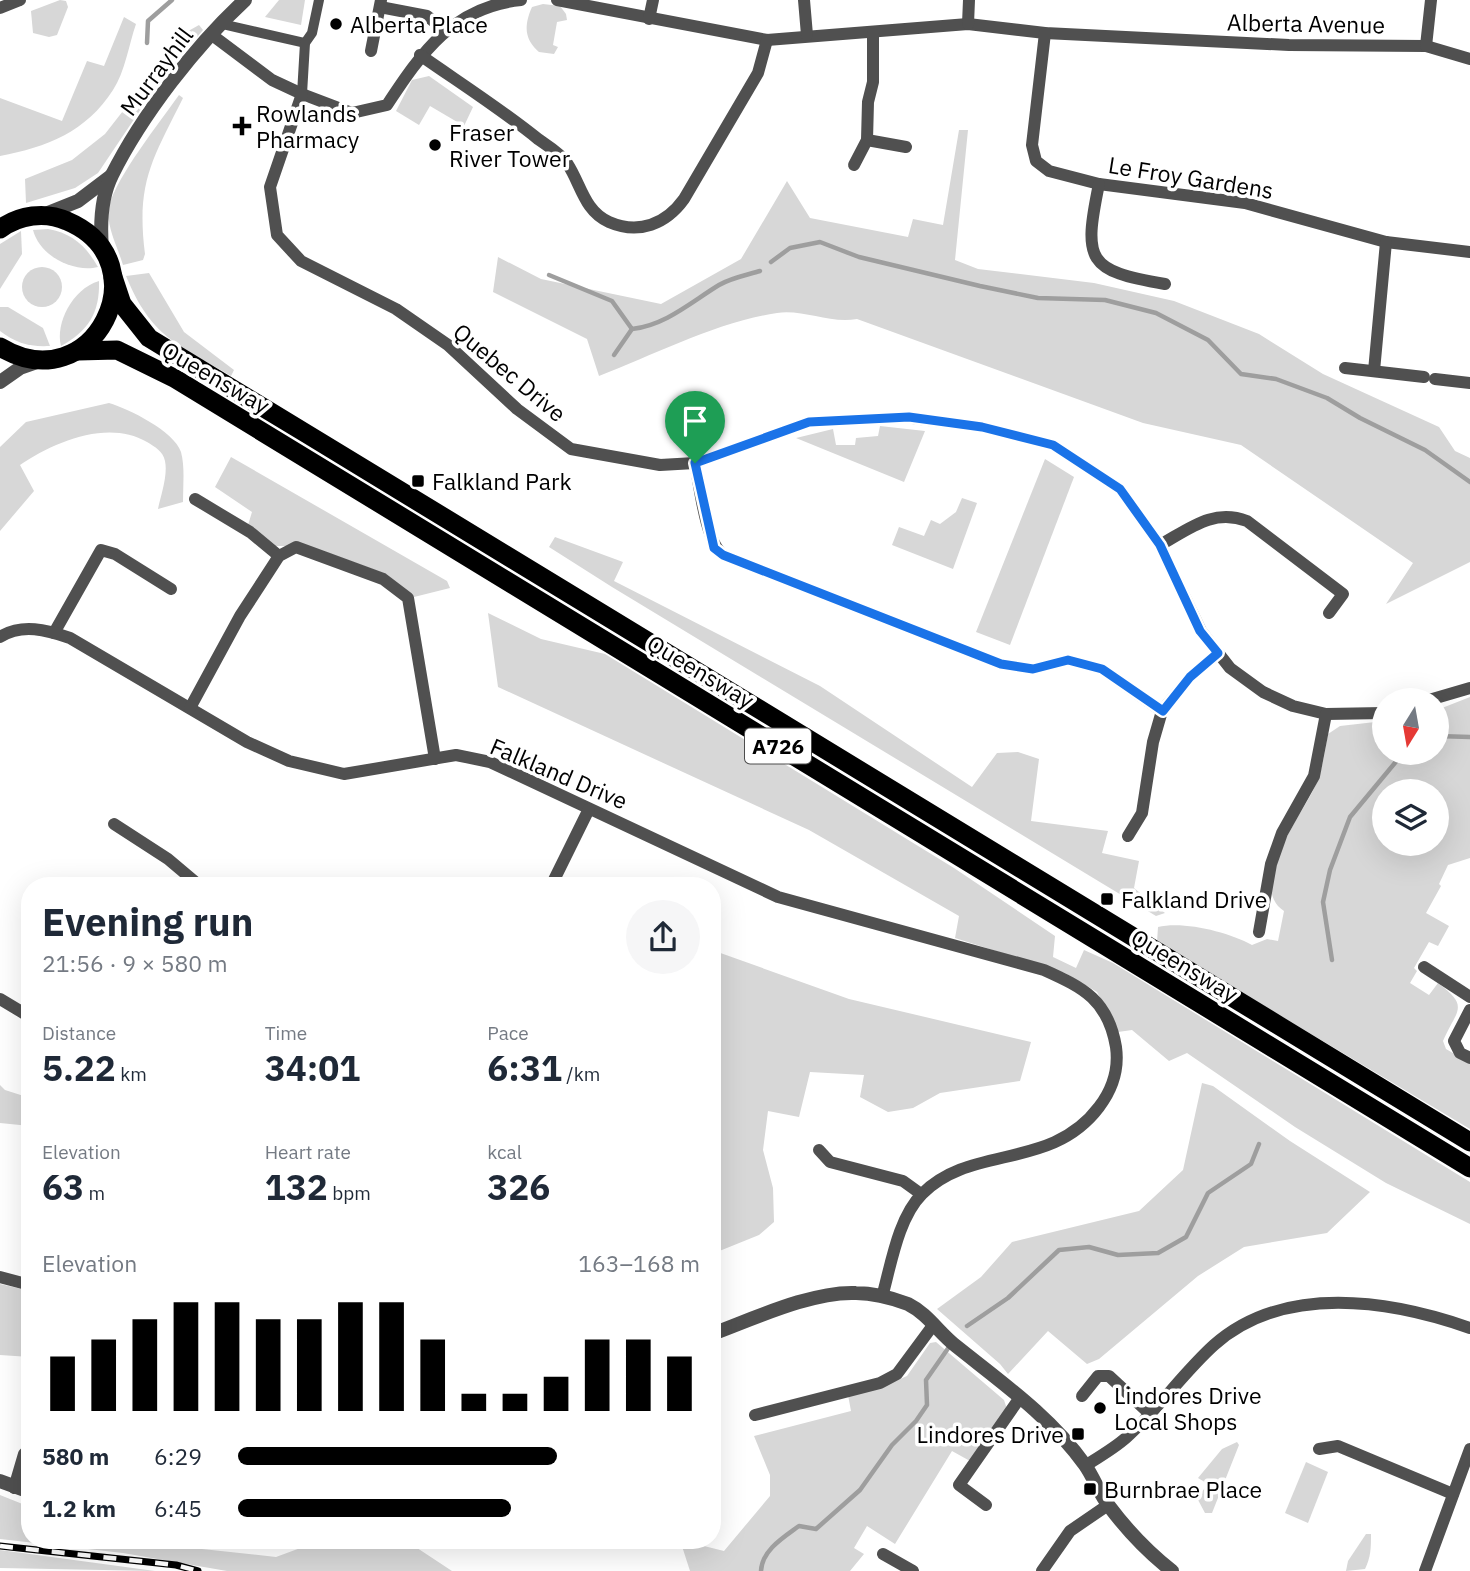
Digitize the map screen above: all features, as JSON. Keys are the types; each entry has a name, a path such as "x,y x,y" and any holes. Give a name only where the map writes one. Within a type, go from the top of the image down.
{"highway":[{"name":"A726","path":"3,226 43,215 77,225 104,252 114,285"},
{"path":"78,351 98,333 105,322 114,285"},
{"name":"Queensway","path":"114,285 136,326 172,354 275,414 1470,1142"},
{"name":"A726","path":"0,348 18,356 40,360 62,358 78,351"},
{"name":"Queensway","path":"78,351 117,350 174,379 1470,1168"}],"street":[{"path":"0,8 20,0"},
{"name":"Murrayhill","path":"104,252 103,204 111,176 154,109 217,29 245,0"},
{"path":"302,94 305,43 312,33 318,0"},
{"path":"217,29 272,80 352,113 387,105 420,55 466,16 484,8 521,0"},
{"name":"Alberta Avenue","path":"557,0 767,40 807,35 873,34 968,24 1045,33 1289,45 1426,46 1470,58"},
{"path":"649,19 653,0"},
{"path":"804,0 807,35"},
{"path":"968,24 969,0"},
{"path":"1426,46 1431,0"},
{"path":"371,51 380,4 427,16 446,31"},
{"path":"217,29 305,43"},
{"name":"Le Froy Gardens","path":"1045,33 1032,145 1036,161 1049,171 1099,184 1245,203 1386,242 1470,252"},
{"path":"854,165 867,140 868,102 873,82 873,34"},
{"path":"420,55 565,160 595,214 622,227 640,228 654,226 684,199 758,73 767,40"},
{"name":"Quebec Drive","path":"302,94 270,187 277,235 293,255 396,309 448,345 517,410 571,449 660,465 695,463 809,422 905,417 982,427 1053,445 1120,489 1160,545 1200,631 1230,668 1263,692 1293,706 1326,714 1372,713"},
{"path":"867,140 906,147"},
{"name":"Murrayhill","path":"43,215 78,201 111,176"},
{"path":"1099,184 1091,252 1103,267 1121,277 1165,285"},
{"path":"1374,371 1386,242"},
{"path":"0,382 20,368 40,360"},
{"path":"1345,368 1470,383"},
{"path":"695,463 714,548 723,555 1001,664 1033,669 1068,660 1102,669 1163,711"},
{"path":"195,499 250,532 279,556"},
{"path":"1160,545 1203,522 1228,514 1247,521 1343,594 1329,613"},
{"path":"190,708 240,616 279,556 296,547 383,579 408,598 435,759"},
{"path":"54,633 101,550 116,554 171,589"},
{"name":"Falkland Drive","path":"0,637 27,629 54,633 96,651 247,742 289,761 344,774 457,755 490,762 778,897 1044,970 1084,988 1104,1011 1116,1050 1115,1073 1107,1096 1090,1120 1063,1141 966,1169 941,1180 922,1194 908,1216 882,1297"},
{"path":"1128,836 1142,813 1153,742 1163,711 1190,677 1218,653"},
{"path":"1449,694 1470,688"},
{"path":"1259,932 1271,864 1282,832 1314,776 1326,714"},
{"path":"555,877 589,808"},
{"path":"114,824 168,859 190,877"},
{"path":"1424,967 1470,997"},
{"path":"0,999 21,1012"},
{"path":"1470,1010 1454,1041 1461,1053 1470,1058"},
{"path":"819,1150 830,1162 903,1181 922,1194"},
{"path":"0,1277 21,1283"},
{"path":"721,1331 824,1297 855,1293 908,1304 955,1345 995,1374 1019,1399 1055,1428 1085,1465 1108,1505 1136,1538 1172,1571"},
{"path":"1085,1465 1129,1435 1216,1343 1274,1310 1321,1303 1366,1303 1470,1328"},
{"path":"755,1415 880,1383 897,1374 934,1324"},
{"path":"1082,1396 1098,1376 1109,1376 1149,1413"},
{"path":"986,1505 959,1485 1019,1399"},
{"path":"1319,1449 1338,1446 1452,1494"},
{"path":"1425,1571 1470,1449"},
{"path":"14,1488 21,1464"},
{"path":"0,1481 21,1490"},
{"path":"1042,1571 1070,1531 1108,1505"},
{"path":"883,1554 914,1571"}],"shaded area":[{"path":"60,0 66,1 68,7 57,35 49,37 33,33 31,11"},
{"path":"279,0 305,0 301,25 265,17"},
{"path":"543,4 560,6 566,14 567,20 557,22 553,45 558,47 554,54 539,52 528,37 528,20 532,7"},
{"path":"124,17 136,24 121,75 102,105 91,117 64,135 34,148 0,156 0,98 62,121 87,61 104,66"},
{"path":"199,25 203,30 157,85 98,173 75,188 26,203 25,179 72,160 105,134 183,34"},
{"path":"429,76 473,107 464,126 430,106 419,125 396,111 412,80"},
{"path":"179,95 183,98 155,156 145,190 145,254 143,260 123,265 110,228 109,206 130,165"},
{"path":"959,130 968,130 955,260 978,269 1094,283 1174,301 1259,334 1323,374 1439,427 1455,451 1470,458 1470,562 1386,604 1413,563 1241,445 1143,423 857,319 837,320 787,312 754,317 709,331 599,376 587,339 493,292 498,257 541,279 661,304 741,259 787,181 810,218 908,237 913,219 943,225"},
{"path":"48,229 78,242 98,267 79,268 51,255 37,240 33,230"},
{"path":"21,231 22,254 0,289 0,244"},
{"path":"42,267 50,268 56,273 61,279 61,295 56,301 50,306 42,307 34,306 28,301 23,295 22,287 23,279 28,273 34,268"},
{"path":"149,273 184,332 234,370 231,376 168,337 145,313 126,276"},
{"path":"99,281 95,312 78,334 61,346 61,328 68,308 81,291"},
{"path":"0,307 8,307 43,328 50,346 23,343 0,331"},
{"path":"109,403 150,422 177,444 183,464 183,502 158,509 166,467 158,450 132,435 99,433 49,448 20,465 34,491 0,531 0,447 26,422"},
{"path":"880,426 925,431 904,482 796,438 833,429 836,445 855,445 856,438 878,436"},
{"path":"231,457 447,581 450,588 414,597 386,574 309,546 275,546 248,525 252,512 215,487"},
{"path":"1045,459 1074,477 1010,645 976,632"},
{"path":"962,498 977,503 953,569 892,545 899,527 924,536 931,520 940,524 956,512"},
{"path":"555,537 623,562 614,581 820,686 972,787 997,753 1018,752 1039,759 1031,821 1108,831 1102,853 1139,861 1134,888 1165,913 1156,916 612,587 549,547"},
{"path":"488,613 541,639 605,654 954,868 1055,936 1053,957 1076,968 1084,950 1113,963 1470,1182 1470,1224 1386,1183 1295,1127 1187,1053 1169,1061 1132,1030 1118,1032 1097,992 1065,973 955,938 959,916 809,830 498,687"},
{"path":"1470,697 1470,858 1448,865 1439,884 1441,886 1426,913 1449,926 1438,946 1429,942 1414,968 1417,971 1410,983 1429,995 1438,983 1457,1003 1456,1015 1443,1041 1446,1049 1470,1063 1470,1129 1157,942 1158,927 1180,925 1206,929 1252,945 1267,939 1278,941 1284,911 1274,899 1271,884 1274,867 1281,848 1317,782 1328,734 1340,726 1372,722 1372,765 1449,765 1449,705"},
{"path":"721,953 849,999 1031,1042 1020,1081 940,1093 913,1108 888,1112 860,1097 864,1075 810,1072 799,1117 768,1111 763,1150 773,1188 774,1222 759,1235 721,1250"},
{"path":"1202,1083 1213,1086 1290,1141 1370,1192 1327,1233 1244,1247 1198,1276 1099,1359 1087,1364 1048,1331 1008,1374 937,1309 981,1277 1012,1242 1139,1211 1183,1170"},
{"path":"0,1085 5,1090 21,1095 21,1125 0,1123"},
{"path":"0,1284 21,1289 21,1356 0,1355"},
{"path":"936,1342 1004,1400 1007,1409 970,1461 952,1451 895,1544 867,1526 854,1548 864,1554 850,1571 690,1571 683,1549 724,1551 770,1496 770,1475 754,1436 851,1411 848,1395 907,1376 930,1343"},
{"path":"1237,1442 1239,1445 1212,1513 1205,1513 1197,1498 1208,1484 1198,1478 1222,1449"},
{"path":"1306,1462 1328,1472 1308,1523 1285,1513"},
{"path":"0,1495 21,1503 21,1541 0,1539"},
{"path":"1366,1534 1371,1534 1371,1543 1365,1569 1346,1571 1348,1561"},
{"path":"88,1549 202,1549 276,1557 298,1549 419,1549 452,1571 227,1571"},
{"path":"0,1550 155,1571 0,1568"}],"waterway":[{"path":"147,43 148,21 172,0"},
{"path":"771,262 790,248 820,242 859,257 980,286 1038,298 1105,300 1156,313 1208,340 1241,374 1276,379 1327,398 1360,418 1425,450 1470,482"},
{"path":"549,275 612,301 632,329 656,323 724,283 760,271"},
{"path":"614,355 632,329"},
{"path":"1449,736 1470,737"},
{"path":"1332,960 1323,902 1330,870 1350,817 1393,765"},
{"path":"967,1326 1008,1298 1059,1250 1089,1247 1118,1255 1158,1253 1186,1237 1208,1193 1251,1164 1259,1144"},
{"path":"761,1571 765,1557 781,1540 799,1526 816,1529 860,1490 892,1445 916,1421 927,1405 926,1380 949,1347"}],"railway":[{"path":"0,1546 21,1548"},
{"path":"28,1549 176,1565 198,1571"}],"place":[{"name":"Alberta Place","path":"336,24"},
{"name":"Rowlands Pharmacy","path":"242,126"},
{"name":"Fraser River Tower","path":"435,145"},
{"name":"Falkland Park","path":"418,481"},
{"name":"Falkland Drive","path":"1107,899"},
{"name":"Lindores Drive Local Shops","path":"1100,1408"},
{"name":"Lindores Drive","path":"1078,1434"},
{"name":"Burnbrae Place","path":"1090,1489"}],"route":[{"path":"909,417 982,427 1053,445 1120,489 1160,545 1200,631 1218,653 1190,677 1163,711 1102,669 1068,660 1033,669 1001,664 943,644 723,555 714,548 695,463 809,422 846,418 909,417"}]}
